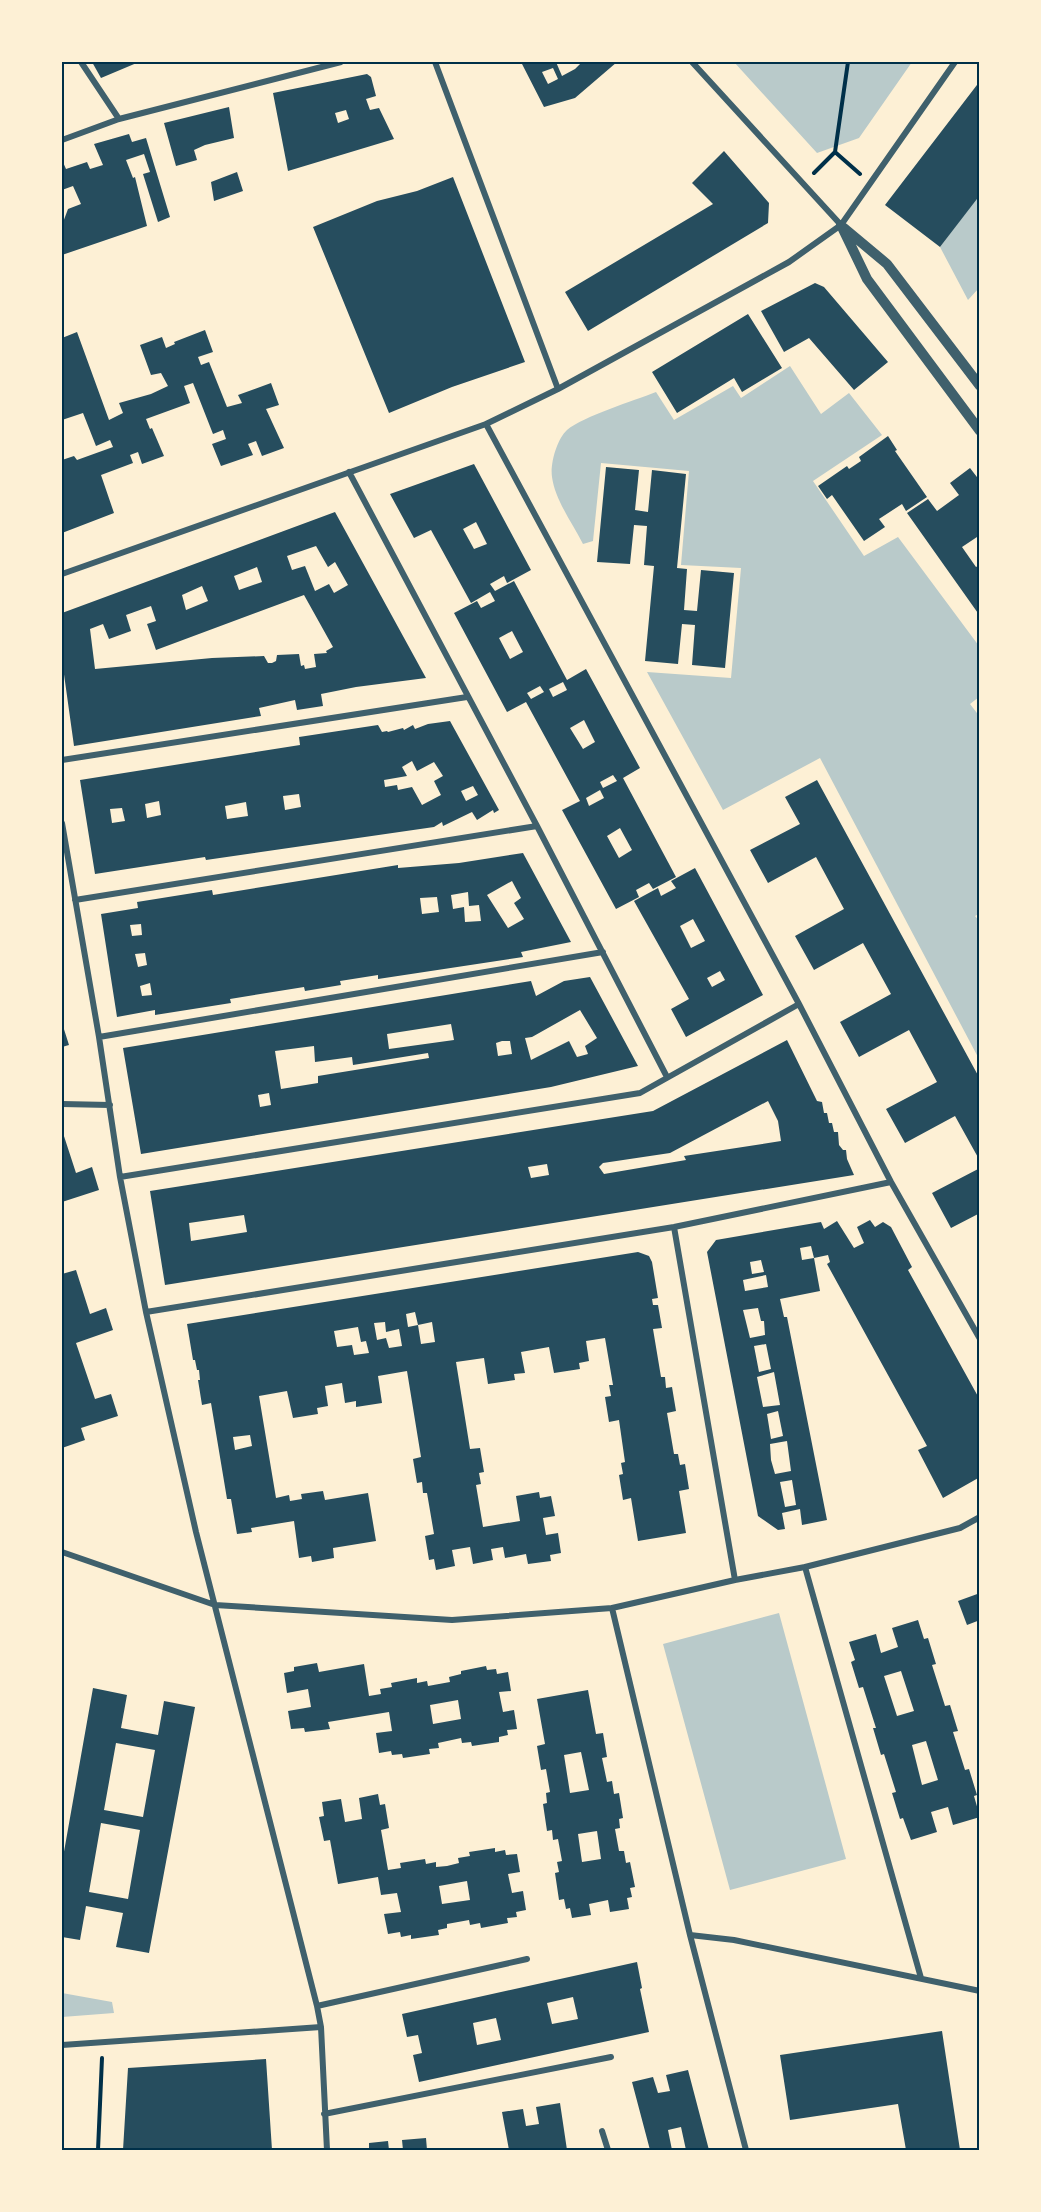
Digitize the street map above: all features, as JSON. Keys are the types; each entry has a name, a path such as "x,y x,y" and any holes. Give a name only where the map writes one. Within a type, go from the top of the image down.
{"street":[{"path":"81,62 119,119"},
{"path":"62,140 119,119 341,62"},
{"path":"435,62 558,389"},
{"path":"692,62 841,225 887,264 980,386"},
{"path":"62,574 486,424 558,389 789,262 841,225 955,62"},
{"path":"841,225 867,279 980,431"},
{"path":"486,424 799,1004 891,1182 980,1339"},
{"path":"349,472 537,826 666,1077"},
{"path":"62,760 467,697"},
{"path":"62,823 99,1037 120,1177 146,1312 196,1532 317,2006 321,2027 327,2151"},
{"path":"75,900 537,826"},
{"path":"99,1037 603,952"},
{"path":"120,1177 640,1093 799,1004"},
{"path":"62,1104 110,1105"},
{"path":"146,1312 675,1227 891,1182"},
{"path":"675,1227 735,1580"},
{"path":"62,1552 215,1605 452,1620 612,1608 735,1580 805,1568 960,1528 980,1518"},
{"path":"805,1568 921,1978"},
{"path":"612,1608 690,1935 746,2151"},
{"path":"690,1935 734,1940 980,1991"},
{"path":"317,2006 527,1959"},
{"path":"62,2045 321,2027"},
{"path":"324,2114 611,2058"},
{"path":"602,2131 608,2151"}],"path":[{"path":"804,183 835,152 848,62"},
{"path":"835,152 870,183"},
{"path":"98,2151 103,2042"}],"shaded area":[{"path":"734,62 912,62 859,138 817,153"},
{"path":"979,195 979,288 968,300 940,247"},
{"path":"790,366 821,414 849,393 882,435 813,481 864,556 898,537 979,646 979,697 970,704 980,717 980,913 975,916 980,922 979,1059 820,758 723,810 647,672 731,678 741,568 681,565 689,471 601,463 593,541 583,544 560,503 554,486 552,465 560,439 567,430 585,419 656,392 674,420 733,386 741,398"},
{"path":"779,1613 846,1859 730,1890 663,1644"},
{"path":"62,1993 112,2002 114,2013 62,2017"}],"building":[{"path":"92,62 139,62 101,78"},
{"path":"521,62 556,62 562,76 575,69 580,62 617,62 575,98 544,107","holes":["553,68 558,79 548,84 542,72"]},
{"path":"367,74 371,77 376,96 366,99 370,110 379,108 394,139 288,171 273,93","holes":["346,110 349,119 338,123 335,113"]},
{"path":"980,81 980,195 940,247 885,205"},
{"path":"229,107 234,138 194,150 197,160 176,166 164,123"},
{"path":"129,134 132,142 146,138 170,217 158,222 143,174 150,172 144,154 126,160 133,178 135,177 147,226 62,255 62,225 68,209 81,204 73,186 62,190 62,160 66,169 87,162 90,169 103,165 94,144"},
{"path":"724,151 769,203 768,223 588,331 565,292 713,204 692,183"},
{"path":"237,172 243,191 214,201 211,182"},
{"path":"453,177 525,362 452,387 389,413 313,227 377,201 417,191"},
{"path":"815,283 824,287 888,362 854,390 809,338 784,352 761,311"},
{"path":"748,314 782,368 742,392 734,378 677,413 652,372"},
{"path":"205,330 213,352 198,357 201,365 209,362 227,407 242,403 238,395 271,383 279,405 266,409 284,448 262,456 256,441 248,444 253,455 221,466 212,444 226,439 223,430 213,434 193,383 184,386 190,403 146,419 164,456 142,464 138,452 130,455 133,463 101,475 114,513 62,533 62,460 74,456 77,460 113,447 110,440 96,446 83,413 62,420 62,338 77,332 109,420 123,413 119,403 151,394 168,386 161,373 151,375 140,345 162,337 166,348 175,344 174,342"},
{"path":"888,436 897,450 895,451 927,497 906,511 902,504 879,519 885,527 864,541 832,495 827,499 818,486 847,466 849,469 861,461 859,457"},
{"path":"474,464 531,570 507,583 504,576 490,584 495,591 514,581 567,680 586,669 640,768 623,778 676,877 653,889 649,883 636,890 639,897 616,909 562,810 580,801 526,702 507,712 454,613 477,601 481,608 495,601 490,592 471,603 431,530 414,538 390,494","holes":["476,522 487,544 474,549 463,529","512,631 523,652 510,659 499,638","563,682 567,690 553,697 549,689","540,686 544,692 531,699 527,693","584,720 595,742 583,749 570,728","613,775 617,781 603,788 600,782","600,790 604,798 589,806 586,798","620,828 632,850 619,858 607,836"]},
{"path":"606,467 639,470 635,510 648,512 652,470 686,474 677,568 687,569 684,610 697,611 701,570 734,573 725,668 692,665 695,625 682,624 678,664 645,661 654,566 644,565 647,526 634,525 630,564 597,562"},
{"path":"970,468 980,481 980,535 962,547 976,567 980,565 980,616 907,513 928,499 937,511 959,495 950,483"},
{"path":"335,512 426,678 321,694 323,706 297,710 295,700 259,708 261,716 74,746 62,660 62,613","holes":["316,546 328,567 335,562 348,585 334,593 329,584 315,591 305,566 292,570 287,556","257,567 262,582 239,590 234,576","202,586 208,601 186,610 182,595","304,595 333,647 326,651 327,653 314,654 316,667 305,669 304,665 301,666 299,654 277,655 276,661 272,663 268,663 264,656 212,658 95,669 90,629 103,624 109,639 131,631 126,615 151,606 156,621 147,624 156,650"]},
{"path":"450,721 499,810 494,813 493,810 477,820 472,812 443,826 442,822 434,827 95,874 80,780 300,745 299,737 378,725 382,732 388,732 403,728 404,730 413,725 415,729 428,724","holes":["412,761 417,771 434,762 443,776 434,781 441,795 422,805 412,787 398,790 397,785 385,787 384,780 407,776 402,767","473,786 478,795 466,801 461,791","299,794 301,807 285,810 283,796","159,801 161,815 147,818 145,804","246,802 248,816 227,819 225,806","122,808 125,821 112,823 110,809"]},
{"path":"817,780 980,1079 980,1161 955,1116 905,1143 886,1109 937,1082 909,1030 859,1057 840,1022 891,994 863,943 814,970 795,936 844,909 816,857 768,883 750,850 800,824 785,797"},
{"path":"523,853 571,942 521,952 523,957 378,979 378,975 340,981 341,985 305,991 304,987 230,999 231,1003 155,1015 155,1010 117,1017 101,914 138,908 137,902 212,890 213,895 398,865 398,868 459,863","holes":["512,881 521,898 514,903 524,919 508,928 487,895","468,892 469,906 479,905 481,921 465,922 464,907 453,909 451,895","437,897 439,912 422,914 420,898","141,924 142,935 132,936 130,925","145,953 147,965 138,967 135,954","150,983 152,995 142,996 140,986"]},
{"path":"695,868 763,995 686,1037 671,1009 689,999 634,901 658,888 661,896 676,888 671,881","holes":["693,919 705,941 691,948 680,926","720,971 725,980 712,987 707,978"]},
{"path":"590,977 638,1066 551,1087 141,1154 123,1048 531,981 536,996 564,981","holes":["580,1010 597,1038 585,1046 588,1054 577,1057 569,1041 531,1060 525,1038 532,1037","451,1024 454,1040 389,1049 387,1034","510,1041 512,1054 498,1056 496,1043","314,1046 315,1062 352,1057 353,1065 428,1053 429,1058 318,1076 318,1083 281,1089 275,1051","269,1093 271,1105 260,1107 258,1095"]},
{"path":"62,1023 69,1045 62,1047"},
{"path":"787,1040 817,1101 822,1102 829,1123 832,1123 834,1132 838,1132 839,1145 846,1150 854,1175 165,1285 150,1191 653,1111","holes":["768,1101 778,1121 781,1141 684,1156 686,1160 604,1174 599,1167 603,1163 670,1153","547,1164 549,1175 531,1178 528,1167","244,1215 247,1232 191,1241 189,1223"]},
{"path":"62,1130 76,1173 92,1167 99,1190 62,1202"},
{"path":"980,1168 980,1213 951,1228 932,1193"},
{"path":"870,1220 875,1227 883,1222 891,1227 912,1267 908,1270 980,1400 980,1477 943,1498 918,1450 927,1446 827,1264 830,1262 828,1255 814,1258 820,1291 780,1299 784,1317 787,1317 827,1520 802,1525 800,1509 782,1513 785,1529 778,1530 758,1516 707,1252 716,1240 821,1222 824,1229 837,1221 854,1248 864,1243 857,1227","holes":["811,1246 814,1258 802,1260 800,1248","761,1260 764,1272 752,1274 750,1262","766,1275 768,1287 745,1291 743,1280","758,1308 761,1321 764,1321 765,1335 750,1338 743,1310","766,1344 771,1369 759,1372 754,1346","774,1372 780,1405 763,1407 757,1377","778,1411 783,1436 771,1439 767,1414","787,1441 791,1471 775,1474 770,1444","792,1480 796,1505 785,1507 780,1482"]},
{"path":"638,1252 649,1256 658,1298 652,1299 653,1305 658,1305 662,1328 653,1329 661,1377 665,1377 666,1388 672,1387 676,1411 667,1413 674,1454 678,1454 680,1465 685,1464 689,1489 679,1491 686,1533 638,1541 631,1498 623,1500 619,1475 623,1474 621,1463 625,1462 619,1420 609,1422 605,1397 611,1396 609,1385 613,1385 605,1338 586,1341 589,1361 579,1363 580,1369 554,1373 549,1347 521,1352 525,1373 514,1374 515,1380 488,1384 484,1358 456,1362 470,1449 480,1448 484,1472 479,1473 481,1484 476,1485 483,1527 520,1521 516,1496 539,1492 540,1498 551,1496 555,1516 543,1518 546,1535 558,1533 561,1553 550,1555 551,1561 528,1564 526,1554 505,1558 503,1547 491,1549 493,1560 473,1564 470,1547 452,1550 455,1566 436,1570 434,1559 429,1560 425,1536 434,1534 427,1493 423,1493 422,1482 417,1483 413,1459 421,1457 407,1371 378,1376 382,1403 356,1407 356,1401 345,1403 342,1383 325,1386 328,1406 317,1408 318,1414 293,1418 287,1391 259,1396 276,1498 289,1495 290,1501 302,1499 301,1494 323,1491 325,1500 368,1493 376,1541 333,1548 334,1558 312,1562 311,1556 299,1558 294,1521 251,1528 252,1532 237,1534 231,1499 227,1499 211,1403 202,1405 198,1380 200,1380 199,1370 193,1360 187,1324","holes":["415,1312 418,1325 408,1327 406,1314","385,1322 386,1332 399,1329 402,1346 389,1348 386,1338 377,1340 374,1323","432,1322 435,1342 421,1344 418,1325","358,1327 361,1342 366,1341 369,1353 354,1355 352,1345 337,1347 334,1331","250,1435 252,1446 235,1450 233,1437"]},
{"path":"76,1270 90,1314 106,1308 113,1330 76,1343 95,1399 111,1394 118,1416 81,1428 85,1440 62,1448 62,1383 64,1382 62,1373 62,1274"},
{"path":"980,1593 980,1620 967,1625 958,1601"},
{"path":"918,1620 924,1639 928,1638 936,1664 932,1665 945,1706 950,1705 958,1731 953,1732 965,1770 969,1769 977,1795 974,1796 980,1817 953,1825 948,1807 931,1812 937,1832 911,1840 903,1818 900,1819 892,1793 896,1792 884,1754 881,1755 873,1728 876,1728 863,1687 859,1688 851,1662 855,1660 849,1642 876,1634 881,1653 898,1647 892,1628","holes":["901,1671 914,1711 897,1716 884,1676","926,1741 938,1780 922,1785 912,1745"]},
{"path":"317,1663 319,1672 364,1664 369,1696 381,1694 380,1689 392,1687 391,1683 417,1678 417,1683 427,1681 428,1686 450,1682 449,1677 461,1674 461,1671 486,1666 487,1670 496,1669 497,1674 508,1672 511,1691 499,1692 503,1712 514,1710 517,1729 507,1730 508,1735 499,1737 499,1742 472,1746 471,1742 462,1743 461,1738 438,1743 439,1748 429,1749 430,1754 403,1758 402,1754 392,1755 391,1751 379,1753 376,1733 392,1731 389,1712 328,1722 330,1729 305,1732 304,1728 291,1729 288,1711 311,1707 308,1689 287,1693 284,1673 294,1671 294,1667","holes":["458,1700 461,1719 433,1724 430,1705"]},
{"path":"93,1688 127,1695 121,1728 158,1735 164,1701 195,1707 149,1953 116,1947 123,1913 86,1906 80,1940 62,1937 62,1863","holes":["116,1743 155,1750 143,1817 104,1810","101,1823 140,1830 128,1899 89,1892"]},
{"path":"588,1690 596,1734 603,1733 607,1757 602,1758 607,1782 612,1781 614,1794 619,1793 623,1818 619,1819 620,1828 615,1829 619,1851 624,1851 626,1863 630,1862 635,1887 630,1888 632,1897 627,1898 629,1909 610,1912 608,1900 589,1904 591,1915 572,1918 570,1908 566,1909 564,1899 559,1900 555,1873 559,1872 557,1862 562,1861 558,1839 553,1840 552,1830 547,1831 543,1804 547,1803 546,1793 550,1792 546,1769 541,1770 537,1746 545,1744 537,1699","holes":["581,1752 589,1790 570,1793 564,1755","597,1831 601,1859 582,1862 578,1834"]},
{"path":"378,1794 380,1805 385,1804 389,1828 381,1830 388,1870 401,1868 400,1863 425,1859 426,1864 436,1862 436,1867 447,1866 459,1863 458,1858 470,1856 469,1852 495,1848 495,1852 505,1850 506,1855 517,1854 520,1872 508,1874 512,1893 523,1891 526,1910 516,1912 517,1917 507,1918 508,1923 481,1928 480,1923 470,1925 469,1920 447,1924 447,1928 438,1930 439,1935 411,1939 411,1935 401,1937 400,1932 388,1934 384,1914 401,1912 397,1893 381,1895 378,1877 338,1884 330,1840 324,1841 319,1817 324,1816 322,1802 341,1799 345,1822 362,1819 359,1798","holes":["467,1881 470,1900 442,1904 439,1886"]},
{"path":"637,1962 649,2032 419,2082 413,2055 422,2053 418,2035 407,2037 402,2014","holes":["573,1997 578,2019 552,2024 547,2003","496,2018 501,2040 477,2045 473,2023"]},
{"path":"942,2031 960,2150 906,2150 898,2104 790,2120 780,2055"},
{"path":"266,2059 272,2150 123,2150 128,2068"},
{"path":"688,2070 709,2150 686,2150 681,2127 668,2130 672,2150 650,2150 632,2082 653,2077 658,2093 670,2091 666,2075"},
{"path":"560,2103 567,2150 509,2150 502,2112 523,2109 526,2126 539,2124 536,2107"},
{"path":"426,2138 427,2150 403,2150 402,2140"},
{"path":"388,2141 389,2150 369,2150 369,2143"}]}
